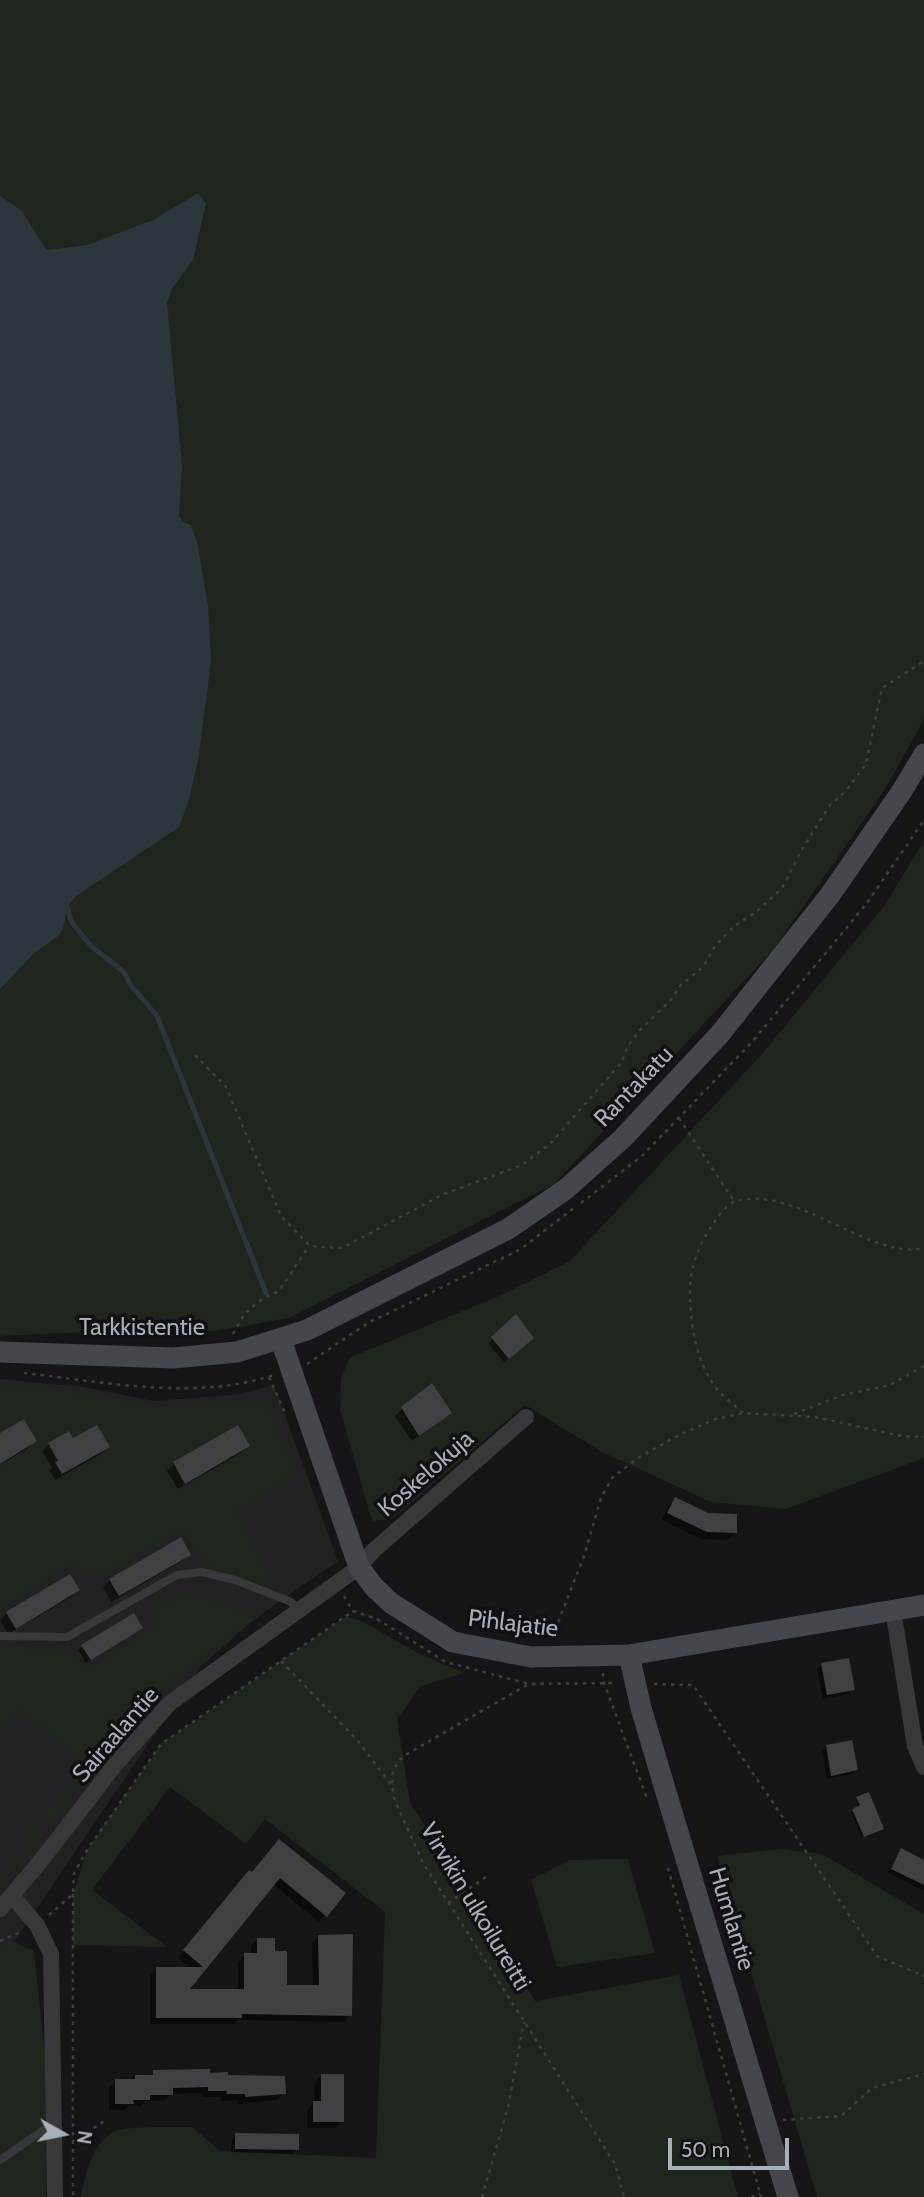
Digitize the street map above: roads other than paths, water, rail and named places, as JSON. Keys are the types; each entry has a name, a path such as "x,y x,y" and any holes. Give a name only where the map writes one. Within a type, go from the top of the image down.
{"street":[{"name":"Rantakatu","path":"281,1340 307,1330 508,1229 566,1189 623,1138 720,1034 830,895 902,791 924,754"},
{"name":"Tarkkistentie","path":"0,1352 189,1357 237,1352 281,1340"},
{"name":"Pihlajatie","path":"281,1340 359,1567 391,1603 453,1642 531,1657 601,1657 924,1605"},
{"name":"Koskelokuja","path":"359,1567 373,1551 526,1417"},
{"name":"Sairaalantie","path":"0,1909 114,1766 170,1703 359,1567"},
{"path":"893,1610 915,1746 924,1767"},
{"name":"Humlantie","path":"629,1654 635,1684 788,2197"},
{"path":"12,1896 37,1925 51,1954 55,2197"}],"lane":[{"path":"0,1636 67,1637 177,1575 202,1572 236,1580 289,1601 301,1610"},
{"path":"0,2160 55,2123"}],"waterway":[{"path":"67,907 71,921 91,946 124,972 130,984 157,1016 266,1293"}]}
